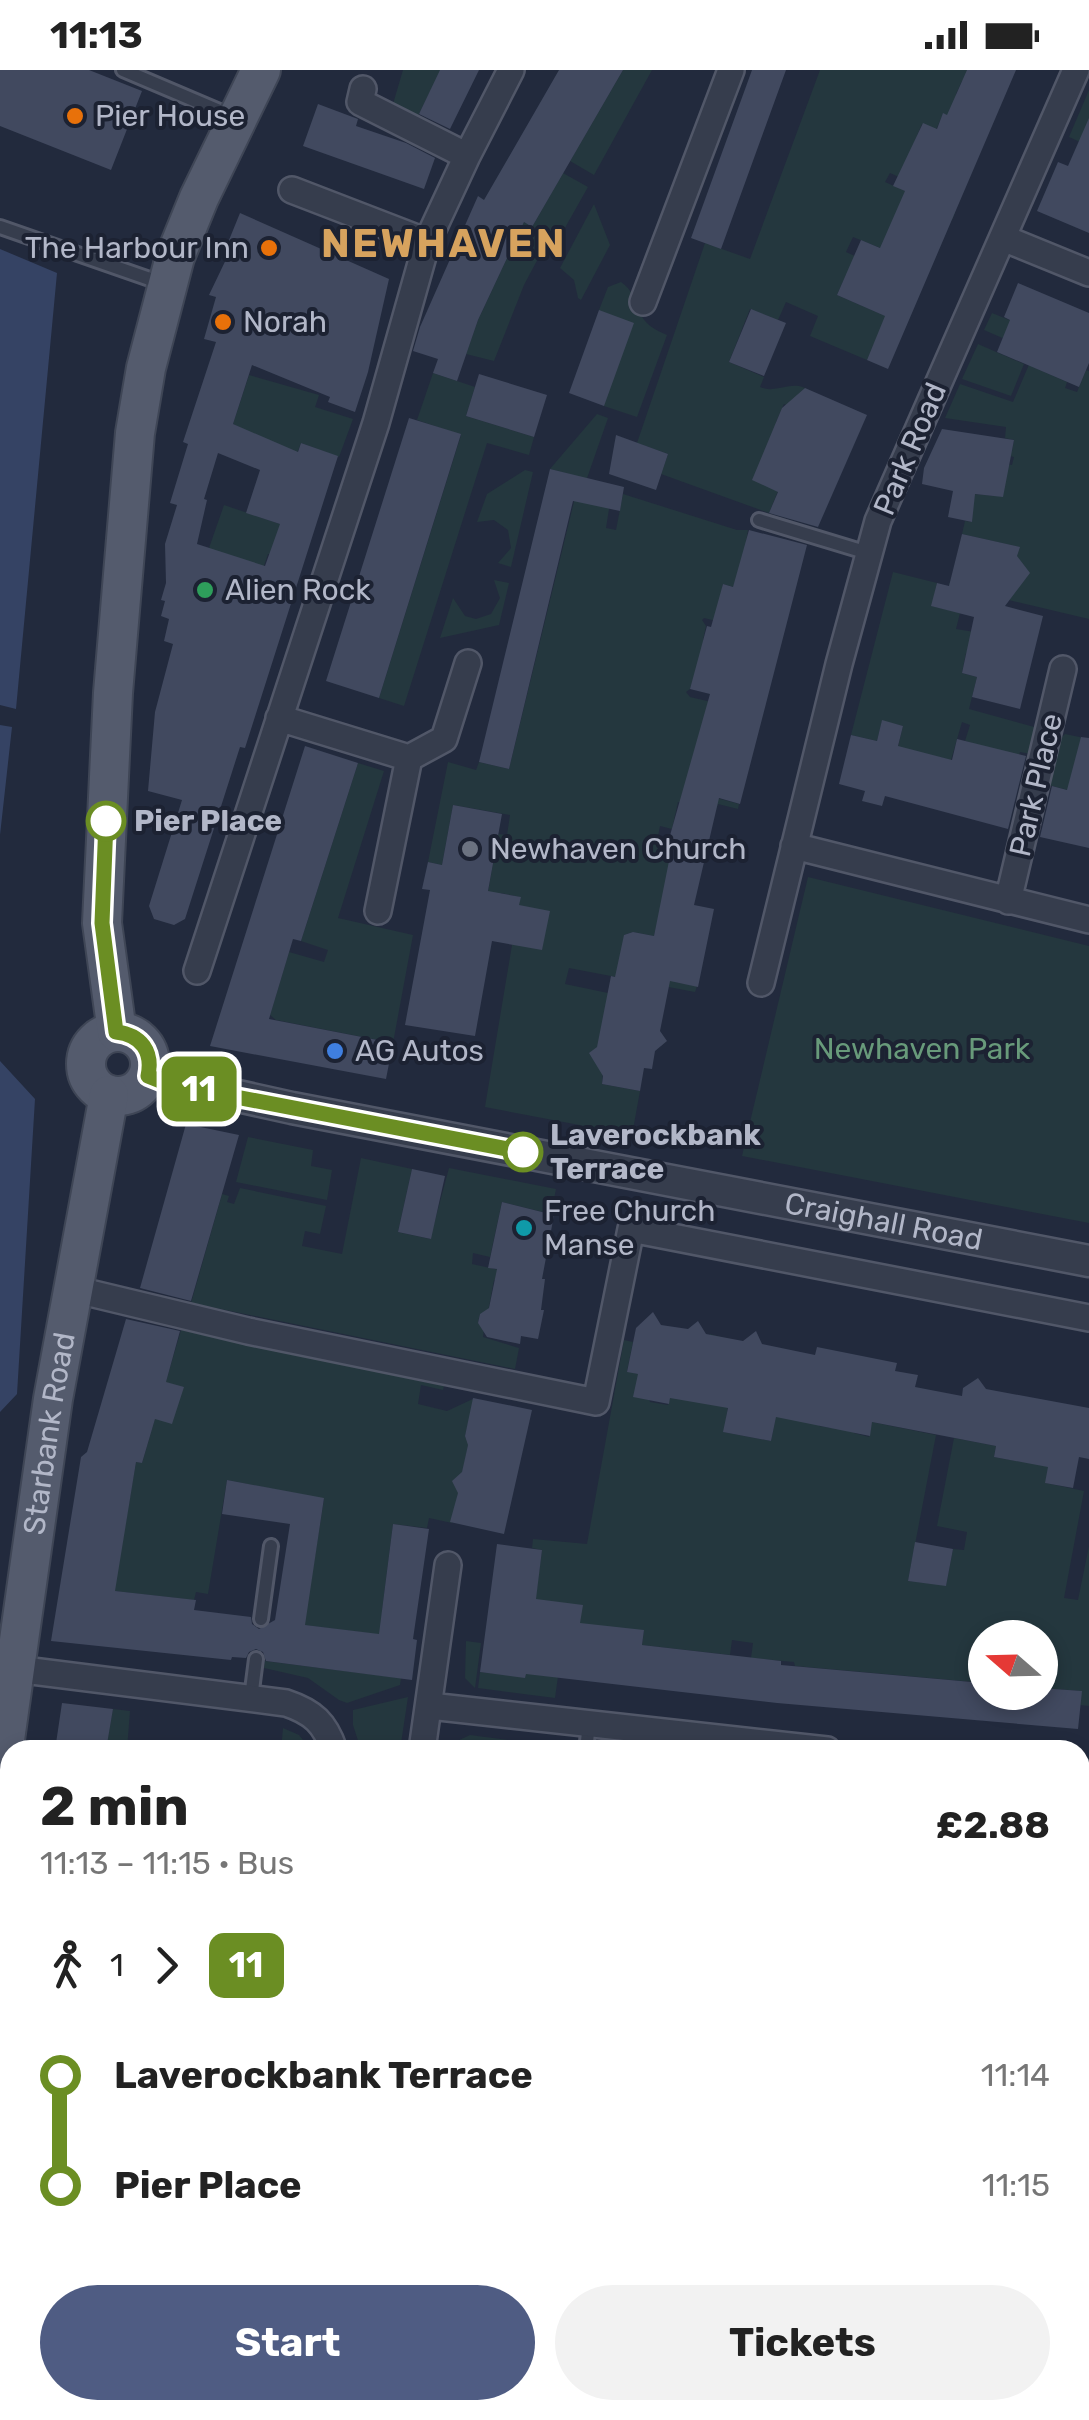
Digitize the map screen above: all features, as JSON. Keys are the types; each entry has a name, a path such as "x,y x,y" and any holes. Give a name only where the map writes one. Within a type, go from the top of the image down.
{"main road":[{"path":"116,1032 102,923 113,693 135,433 166,284 199,198 261,70"},
{"path":"116,1032 129,1034 144,1046 150,1064 148,1076 132,1094 109,1095 91,1082 86,1060 96,1040 116,1032"},
{"name":"Starbank Road","path":"5,1740 53,1399 109,1095"}],"street":[{"path":"197,971 376,423 428,242 511,70"},
{"path":"643,302 731,70"},
{"name":"Park Road","path":"761,983 868,552 1076,70"},
{"path":"365,80 360,102 467,156"},
{"path":"292,190 428,242"},
{"path":"1003,238 1089,273"},
{"path":"279,718 410,758 444,739 468,663"},
{"name":"Park Place","path":"1008,901 1063,669"},
{"path":"378,911 410,758"},
{"path":"794,846 1089,920"},
{"name":"Craighall Road","path":"148,1076 274,1104 1089,1261"},
{"path":"73,1289 248,1332 596,1402 631,1229 1089,1318"},
{"path":"424,1740 448,1565"},
{"path":"16,1669 286,1703 304,1709 320,1721 329,1740"},
{"path":"430,1706 588,1737 641,1740"}],"lane":[{"path":"123,70 236,118"},
{"path":"0,227 166,284"},
{"path":"760,520 868,552"},
{"path":"261,1619 271,1546"},
{"path":"251,1698 256,1659"}],"green space":[{"path":"403,70 441,70 418,116 393,104"},
{"path":"623,70 652,70 594,175 570,161"},
{"path":"820,70 970,70 971,85 962,81 956,94 956,119 943,114 935,132 922,124 914,143 908,181 890,173 885,182 955,213 952,220 902,199 898,255 853,237 846,252 877,266 855,278 846,275 837,295 906,325 874,344 867,360 810,336 818,316 786,302 778,320 750,309 729,362 764,377 760,387 805,388 795,400 795,409 784,404 776,422 778,491 769,513 661,474 668,454 637,443 705,243 750,259"},
{"path":"1089,90 1089,146 1069,137"},
{"path":"563,173 588,187 557,242 549,238 524,285 494,361 466,354 524,222 532,227"},
{"path":"594,204 610,245 581,300 574,280 560,268"},
{"path":"621,282 633,295 647,323 667,335 637,417 604,406 599,310 608,287"},
{"path":"992,313 1032,329 1030,350 984,330"},
{"path":"978,344 1024,364 1011,396 962,379"},
{"path":"1037,346 1033,367 1067,382 1065,388 1077,392 1086,370 1089,371 1089,619 949,586 1007,596 1027,577 1015,563 1019,547 962,534 965,521 972,522 973,494 996,496 1001,463 1012,465 1014,457 1002,454 1012,451 1014,440 1005,438 1006,427 945,418 960,384 1013,402"},
{"path":"433,373 475,387 466,416 534,437 529,455 487,443 404,706 379,698 461,435 417,420"},
{"path":"249,375 319,395 315,407 353,419 339,457 301,443 296,456 233,424"},
{"path":"597,414 608,418 586,481 612,490 606,528 616,530 623,494 737,530 748,530 746,542 754,544 733,587 723,584 733,625 702,620 706,626 703,640 719,645 686,692 690,697 720,704 698,793 739,804 738,809 718,804 716,810 678,802 672,829 660,826 658,836 670,839 667,850 673,852 654,936 633,932 624,935 675,982 697,986 695,992 569,968 565,984 608,993 602,1084 640,1091 632,1135 485,1107 520,897 501,893 496,918 484,915 498,834 507,835 510,815 453,805 442,865 428,862 448,762 476,770 479,762 509,769 580,477 550,469"},
{"path":"525,470 533,472 511,567 498,563 511,548 508,530 494,520 477,522 487,494"},
{"path":"224,505 280,524 302,564 268,554 256,589 209,548"},
{"path":"893,572 937,583 932,606 960,613 956,629 987,634 966,653 962,673 977,677 969,709 1038,728 1031,754 1020,752 1013,776 978,745 965,741 970,725 962,722 951,760 898,747 903,726 882,721 877,741 851,735"},
{"path":"494,580 509,583 499,625 440,638 453,598 465,616 476,619 491,614 500,598"},
{"path":"1065,734 1089,739 1068,790 1048,785 1059,740"},
{"path":"358,763 384,771 338,918 413,935 393,1043 276,1020 270,1015 289,952 324,962 328,950 301,941"},
{"name":"Newhaven Park","path":"808,877 1089,946 1089,1223 742,1156"},
{"path":"248,1137 313,1150 311,1166 332,1170 327,1200 236,1182"},
{"path":"361,1158 412,1169 398,1232 430,1239 449,1168 556,1189 551,1214 502,1202 490,1257 473,1253 472,1264 504,1271 503,1282 494,1280 488,1312 480,1314 478,1323 484,1329 483,1337 519,1348 515,1369 191,1303 222,1194 234,1204 240,1188 326,1206 320,1234 305,1231 302,1246 342,1254"},
{"path":"181,1330 444,1386 443,1390 421,1385 418,1404 447,1411 475,1398 452,1523 429,1518 427,1528 393,1524 382,1611 391,1636 304,1625 324,1499 227,1480 208,1594 196,1592 194,1600 114,1591 136,1462 142,1463"},
{"path":"710,1334 721,1337 710,1396 729,1400 724,1432 771,1441 777,1410 820,1419 819,1426 832,1428 833,1422 857,1419 854,1433 869,1437 872,1422 936,1435 908,1581 946,1585 953,1549 964,1550 967,1532 937,1526 954,1438 996,1446 994,1457 1023,1462 1051,1451 1046,1483 1084,1491 1064,1598 1078,1600 1089,1546 1089,1706 1080,1705 1081,1691 1058,1689 1058,1620 968,1620 968,1681 795,1666 794,1662 751,1658 753,1643 732,1640 730,1655 642,1645 644,1630 561,1655 555,1698 478,1688 480,1672 525,1677 542,1550 532,1548 533,1539 587,1544 624,1340 633,1342 627,1371 638,1374 650,1402 668,1405 670,1398 700,1385"},
{"path":"466,1641 481,1643 475,1688 465,1678"},
{"path":"265,1661 401,1678 400,1685 347,1703 308,1678 264,1668"},
{"path":"408,1697 402,1740 358,1740 353,1710"},
{"path":"113,1709 130,1711 128,1740 107,1740"},
{"path":"283,1728 303,1740 282,1740"},
{"path":"470,1735 507,1740 459,1740"}],"water":[{"path":"0,249 57,273 16,709 0,705"},
{"path":"0,725 12,727 0,835"},
{"path":"0,1061 35,1099 17,1394 0,1412"}],"building":[{"path":"0,70 89,70 142,91 111,170 0,126"},
{"path":"440,70 479,70 450,129 419,114"},
{"path":"559,70 623,70 532,227 524,222 478,320 457,381 433,373 438,359 413,351 420,327 478,196 484,200"},
{"path":"752,70 786,70 721,249 691,238"},
{"path":"967,70 1016,70 888,369 867,360 885,316 837,295 861,240 880,248 905,191 893,186 923,123 937,129"},
{"path":"318,104 358,119 356,126 406,143 435,158 424,189 303,146"},
{"path":"1089,118 1089,233 1037,211 1058,162 1068,166"},
{"path":"240,213 389,279 355,412 328,402 330,397 252,365 233,424 298,452 301,443 338,456 245,748 240,747 185,919 174,925 154,919 149,906 182,800 148,791 155,712 173,644 164,641 169,619 161,616 166,583 165,544 177,505 170,503 188,444 183,442 216,342 204,339 216,297 209,295 232,247 227,245","holes":["218,453 260,470 246,513 280,524 265,566 197,544 207,500 204,499"]},
{"path":"1018,283 1089,313 1089,363 1079,387 997,352 1010,320 1004,317"},
{"path":"751,309 786,323 764,376 729,362"},
{"path":"599,310 634,323 604,406 569,393"},
{"path":"479,374 547,395 534,437 466,416"},
{"path":"805,388 867,415 818,527 769,513 778,492 752,480 782,408"},
{"path":"409,418 461,434 379,698 326,681"},
{"path":"942,429 1014,440 1003,497 975,494 972,522 948,517 953,491 922,484 924,468"},
{"path":"616,435 668,454 656,490 609,474"},
{"path":"550,469 624,487 620,511 573,501 509,769 479,762"},
{"path":"749,530 807,545 740,804 719,798 694,905 714,909 698,987 670,981 660,1031 667,1041 655,1051 652,1069 644,1068 640,1091 602,1084 603,1076 589,1053 597,1047 611,976 615,977 624,935 633,932 654,936 671,851 667,850 669,839 710,694 690,689 707,626 711,627 723,584 733,587"},
{"path":"962,534 1020,547 1017,556 1030,573 1005,606 1043,616 1020,709 972,697 977,677 962,673 974,617 931,606 937,583 949,586"},
{"path":"882,720 903,726 898,746 952,760 957,739 1026,756 1008,829 885,796 882,806 862,801 865,791 839,784 851,735 877,741"},
{"path":"1081,737 1089,738 1089,848 1040,837 1052,786 1067,790"},
{"path":"305,746 358,763 301,941 293,939 269,1019 393,1043 386,1079 210,1046"},
{"path":"453,805 502,814 488,891 521,897 519,905 550,911 542,950 492,941 475,1036 405,1025 430,890 422,889 428,862 442,865"},
{"path":"186,1124 239,1135 191,1301 140,1288"},
{"path":"412,1169 445,1176 431,1239 398,1232"},
{"path":"502,1202 554,1215 542,1279 544,1310 538,1339 521,1336 520,1344 487,1337 478,1323 480,1314 489,1308 497,1269 488,1268"},
{"path":"653,1312 661,1325 688,1329 698,1321 706,1334 743,1341 756,1331 762,1344 815,1355 817,1347 897,1363 895,1371 918,1375 915,1387 962,1396 963,1388 978,1378 986,1389 1089,1408 1089,1459 1079,1457 1073,1488 1045,1483 1048,1467 994,1457 996,1446 872,1422 870,1436 776,1417 771,1441 723,1432 728,1408 670,1398 669,1404 633,1397 638,1374 627,1372 636,1328"},
{"path":"126,1319 180,1331 166,1382 184,1387 172,1424 155,1419 142,1463 136,1462 115,1591 196,1600 194,1610 251,1617 252,1624 259,1629 275,1620 290,1524 222,1514 227,1480 324,1498 305,1625 379,1634 393,1524 429,1529 413,1639 417,1640 412,1680 266,1661 263,1652 256,1649 246,1658 231,1660 51,1641 81,1457 87,1452"},
{"path":"473,1398 532,1410 504,1534 450,1522 458,1493 452,1481 462,1472"},
{"path":"915,1542 953,1549 946,1586 908,1581"},
{"path":"497,1544 542,1550 536,1599 583,1605 580,1623 644,1630 642,1645 781,1661 781,1665 968,1682 968,1710 1058,1710 1058,1689 1082,1691 1078,1729 480,1672"},
{"path":"62,1703 113,1709 108,1740 56,1740"}],"bus line":[{"name":"11","path":"106,821 102,923 110,998 116,1032 135,1037 148,1051 148,1076 168,1084 523,1152"}],"place":[{"name":"Pier House","path":"75,116"},
{"name":"The Harbour Inn","path":"269,248"},
{"name":"Norah","path":"223,322"},
{"name":"Alien Rock","path":"205,590"},
{"name":"Pier Place","path":"106,821"},
{"name":"Newhaven Church","path":"470,849"},
{"name":"AG Autos","path":"335,1051"},
{"name":"Laverockbank Terrace","path":"523,1152"},
{"name":"Free Church Manse","path":"524,1228"}],"district":[{"name":"NEWHAVEN","path":"444,243"}]}
